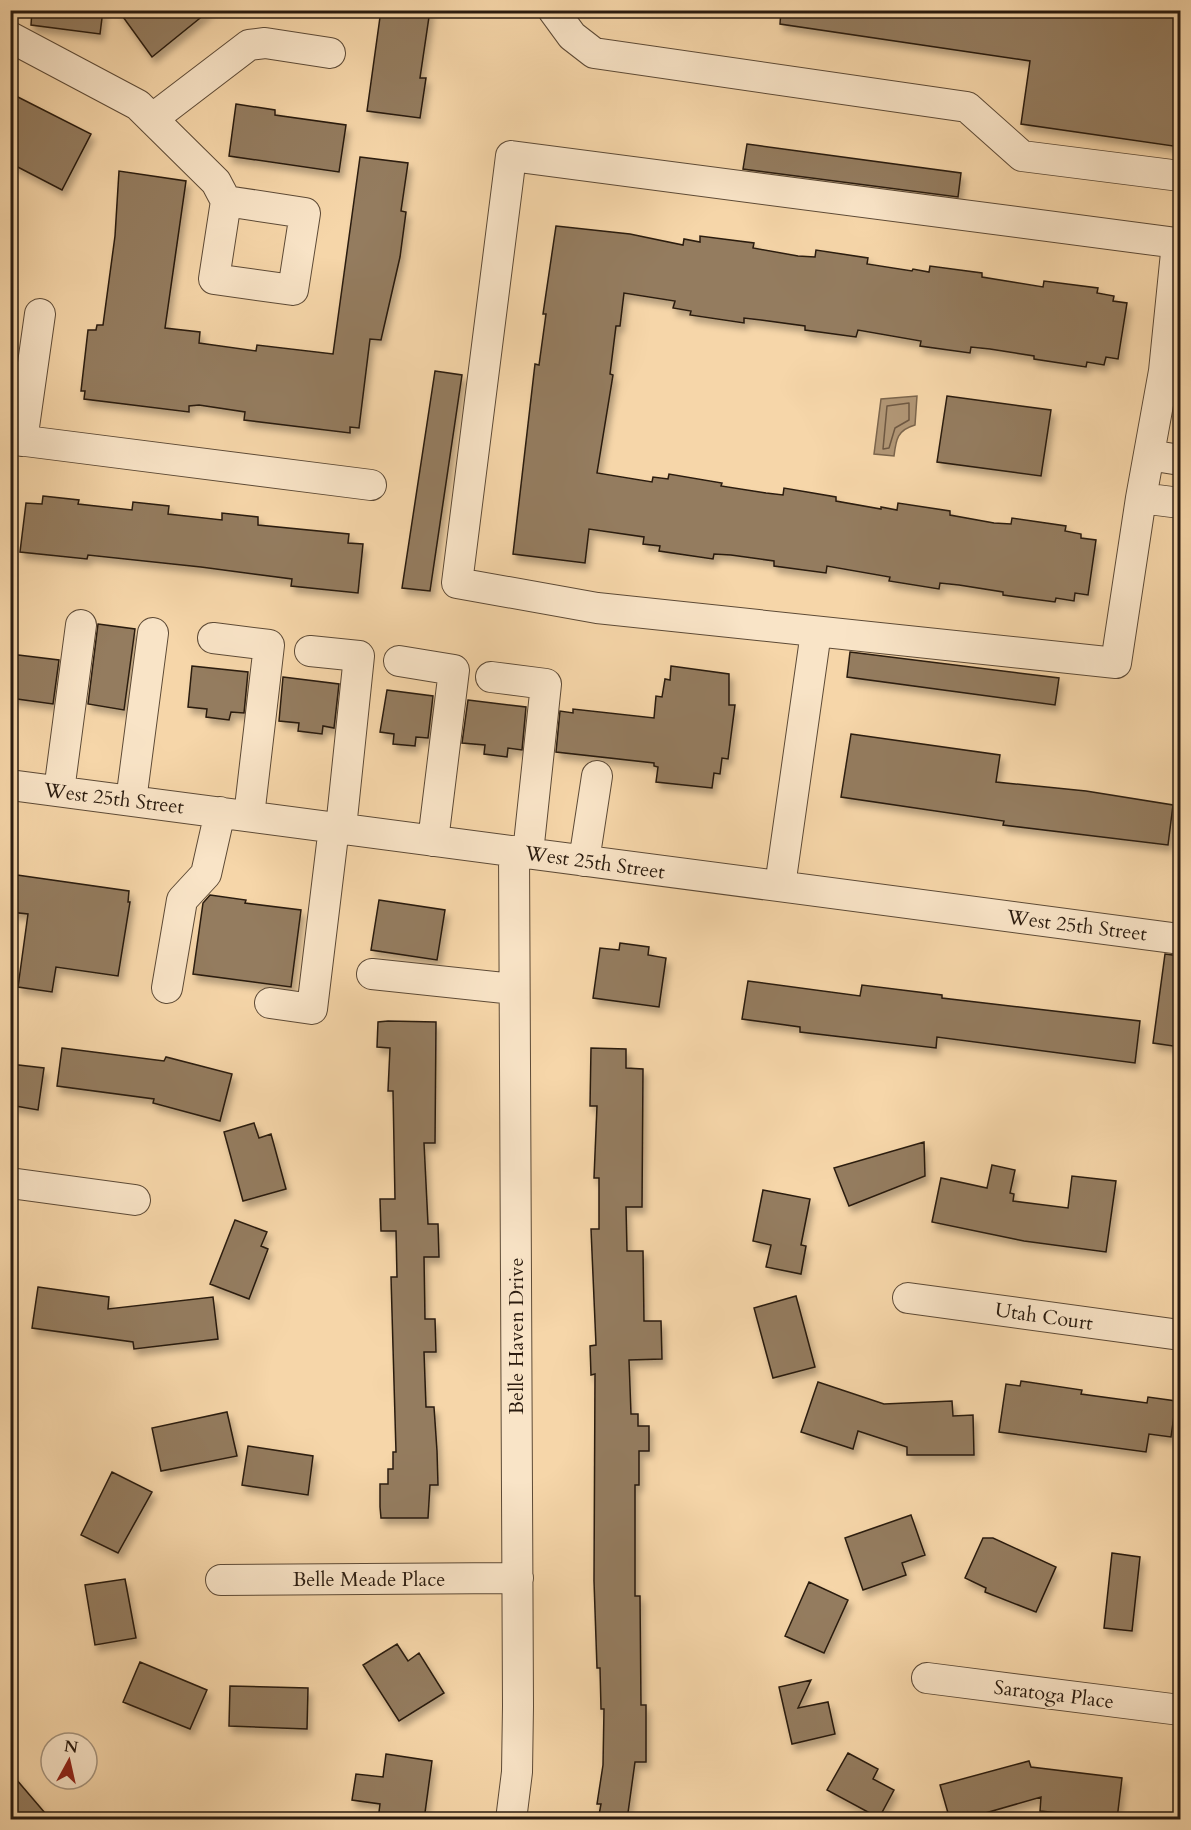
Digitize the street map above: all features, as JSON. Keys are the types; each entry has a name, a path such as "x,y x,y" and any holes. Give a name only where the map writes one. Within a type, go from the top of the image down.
{"street":[{"path":"553,10 572,36 594,53 967,107 1022,156 1180,176"},
{"path":"10,38 138,105 216,182 226,201"},
{"path":"152,119 249,45 265,43 330,53"},
{"path":"511,156 1177,243 1164,371 1149,455 1116,663 597,608 457,583 511,156"},
{"path":"40,314 16,440 371,485"},
{"path":"1149,455 1180,460"},
{"path":"1141,498 1180,503"},
{"path":"59,791 81,625"},
{"path":"780,886 816,632"},
{"path":"131,801 153,633"},
{"path":"213,638 269,645 249,816"},
{"path":"270,1003 312,1009 338,828 358,656 310,651"},
{"path":"399,661 454,670 433,841"},
{"name":"Belle Haven Drive","path":"491,677 546,684 521,852 514,989 518,1772 511,1820"},
{"path":"584,861 597,776"},
{"name":"West 25th Street","path":"10,785 1180,939"},
{"path":"166,988 182,900 206,874 219,812"},
{"path":"372,974 514,989"},
{"path":"10,1183 135,1200"},
{"name":"Utah Court","path":"908,1298 1180,1335"},
{"name":"Belle Meade Place","path":"221,1580 518,1578"},
{"name":"Saratoga Place","path":"927,1678 1180,1710"}],"water":[{"path":"917,396 915,425 898,436 894,456 874,454 881,399"}],"building":[{"path":"32,10 103,10 100,34 31,25"},
{"path":"118,10 210,10 152,57"},
{"path":"381,10 430,10 420,78 426,78 420,118 367,111"},
{"path":"781,10 1180,10 1180,147 1021,124 1030,61 780,24"},
{"path":"10,93 91,134 62,190 10,163"},
{"path":"236,104 275,110 275,115 346,125 339,172 229,156"},
{"path":"747,144 961,173 958,197 743,169"},
{"path":"360,157 408,163 401,211 406,212 400,257 381,340 370,339 359,428 350,427 350,433 244,420 245,412 199,405 189,406 189,412 84,399 85,391 81,391 88,330 96,330 97,325 103,325 115,236 119,171 186,181 165,328 200,332 199,343 256,351 257,345 333,354"},
{"path":"556,226 630,234 683,245 684,239 700,242 700,236 754,243 753,248 798,256 815,257 816,250 868,258 867,264 912,271 913,269 929,272 930,266 982,273 982,277 1043,287 1044,281 1098,288 1097,293 1114,296 1113,301 1127,303 1118,359 1106,357 1104,365 1087,362 1086,367 990,349 971,347 970,353 920,346 921,341 858,330 856,337 805,330 805,326 761,320 744,318 744,323 690,315 691,311 673,308 675,301 624,293 620,326 616,326 610,374 613,375 597,473 652,482 653,477 668,479 669,474 766,493 783,495 784,488 836,497 836,501 881,509 881,507 897,510 898,503 950,511 950,515 994,523 1011,524 1012,518 1066,526 1065,531 1081,534 1081,538 1096,540 1088,595 1075,593 1074,601 1056,598 1055,602 1003,595 1003,592 959,585 940,583 939,589 889,581 890,577 827,566 826,573 774,566 774,561 731,555 714,554 713,559 659,551 660,546 643,544 644,537 589,529 585,563 513,554 535,364 539,365 546,314 543,314"},
{"path":"435,371 462,375 430,591 402,588"},
{"path":"947,396 1051,410 1041,476 937,462"},
{"path":"43,496 79,500 78,504 132,510 133,502 169,506 168,514 222,520 222,513 258,517 258,525 349,534 348,543 363,544 358,593 291,586 292,579 201,567 88,555 87,559 20,552 26,503 42,504"},
{"path":"98,624 135,629 124,710 88,704"},
{"path":"850,652 1059,678 1055,705 847,677"},
{"path":"10,654 59,660 53,704 10,698"},
{"path":"192,666 248,672 244,713 231,712 229,720 206,717 207,709 188,707"},
{"path":"671,666 729,674 729,705 735,705 728,759 722,758 720,774 714,773 712,788 656,782 658,767 654,766 654,763 556,752 560,711 573,713 573,709 654,718 656,696 662,697 665,679 670,680"},
{"path":"283,677 339,684 334,728 323,726 322,734 298,731 299,723 279,721"},
{"path":"387,690 433,696 428,738 416,737 415,746 393,744 394,734 380,732"},
{"path":"468,700 526,707 522,750 508,748 507,757 484,754 485,745 462,743"},
{"path":"851,734 1000,755 996,782 1086,791 1173,805 1168,845 1003,825 1004,821 841,797"},
{"path":"10,874 129,891 128,902 130,902 118,976 56,967 52,992 18,987 28,914 10,912"},
{"path":"210,895 246,900 245,903 301,910 291,987 193,974 203,903"},
{"path":"379,900 445,910 437,960 371,950"},
{"path":"620,943 649,947 648,955 666,958 659,1007 593,998 600,948 619,950"},
{"path":"1165,954 1180,956 1180,1047 1153,1043"},
{"path":"748,981 860,996 862,985 942,995 942,998 1140,1021 1135,1063 937,1037 936,1048 800,1032 800,1027 742,1019"},
{"path":"378,1022 436,1022 435,1143 424,1143 428,1224 438,1224 439,1257 424,1257 425,1319 435,1319 436,1352 424,1352 426,1407 434,1407 438,1485 430,1485 428,1518 381,1518 380,1507 380,1484 388,1484 388,1469 393,1469 393,1452 396,1452 391,1277 397,1277 396,1231 381,1231 380,1199 395,1199 393,1091 388,1091 390,1048 377,1047"},
{"path":"62,1048 164,1061 166,1057 232,1074 220,1121 153,1103 154,1099 57,1086"},
{"path":"591,1048 626,1049 626,1068 643,1069 642,1207 626,1207 627,1251 643,1251 644,1321 661,1321 662,1359 629,1360 631,1414 638,1414 638,1426 649,1426 649,1451 639,1451 639,1485 635,1485 635,1596 640,1596 641,1705 646,1705 646,1762 635,1762 627,1820 598,1820 601,1804 597,1804 603,1765 604,1709 601,1709 600,1668 597,1668 594,1581 595,1374 591,1375 590,1346 596,1345 591,1229 599,1229 599,1178 594,1178 597,1106 590,1106"},
{"path":"10,1064 44,1068 38,1110 10,1105"},
{"path":"254,1123 259,1138 271,1134 286,1189 243,1201 224,1132"},
{"path":"924,1142 925,1176 849,1206 834,1168"},
{"path":"992,1165 1015,1170 1010,1193 1014,1194 1013,1201 1068,1208 1072,1176 1116,1181 1106,1252 1024,1241 932,1222 941,1178 987,1188"},
{"path":"763,1190 810,1199 801,1245 806,1246 801,1274 766,1267 771,1245 753,1241"},
{"path":"235,1220 267,1232 261,1246 268,1249 249,1299 210,1284"},
{"path":"38,1287 109,1297 108,1309 213,1297 218,1339 134,1349 133,1342 32,1328"},
{"path":"796,1296 815,1367 773,1378 754,1308"},
{"path":"1021,1381 1082,1390 1081,1394 1147,1403 1148,1397 1176,1401 1171,1437 1149,1434 1146,1452 999,1432 1006,1384 1020,1386"},
{"path":"818,1382 884,1404 952,1401 953,1416 973,1415 974,1455 907,1455 907,1447 858,1431 853,1449 801,1432"},
{"path":"227,1412 237,1456 161,1471 152,1428"},
{"path":"248,1446 313,1456 308,1495 242,1485"},
{"path":"112,1472 152,1492 118,1553 81,1535"},
{"path":"911,1515 925,1555 902,1563 906,1575 863,1590 845,1538"},
{"path":"983,1538 993,1538 1056,1567 1036,1612 985,1592 986,1588 965,1578"},
{"path":"1112,1553 1140,1557 1132,1631 1104,1628"},
{"path":"125,1579 136,1638 95,1645 85,1585"},
{"path":"809,1582 848,1600 824,1653 785,1636"},
{"path":"397,1644 408,1661 419,1653 444,1693 399,1721 363,1665"},
{"path":"140,1662 207,1690 190,1729 123,1702"},
{"path":"811,1680 798,1708 828,1702 835,1734 792,1744 779,1687"},
{"path":"230,1686 308,1688 307,1729 229,1726"},
{"path":"848,1753 878,1769 873,1779 894,1790 879,1818 827,1790"},
{"path":"386,1754 432,1761 424,1820 378,1820 380,1804 352,1800 356,1774 383,1777"},
{"path":"1029,1761 1031,1767 1122,1778 1117,1819 1040,1811 1041,1797 961,1820 950,1820 940,1785"},
{"path":"10,1772 51,1820 10,1820"}]}
